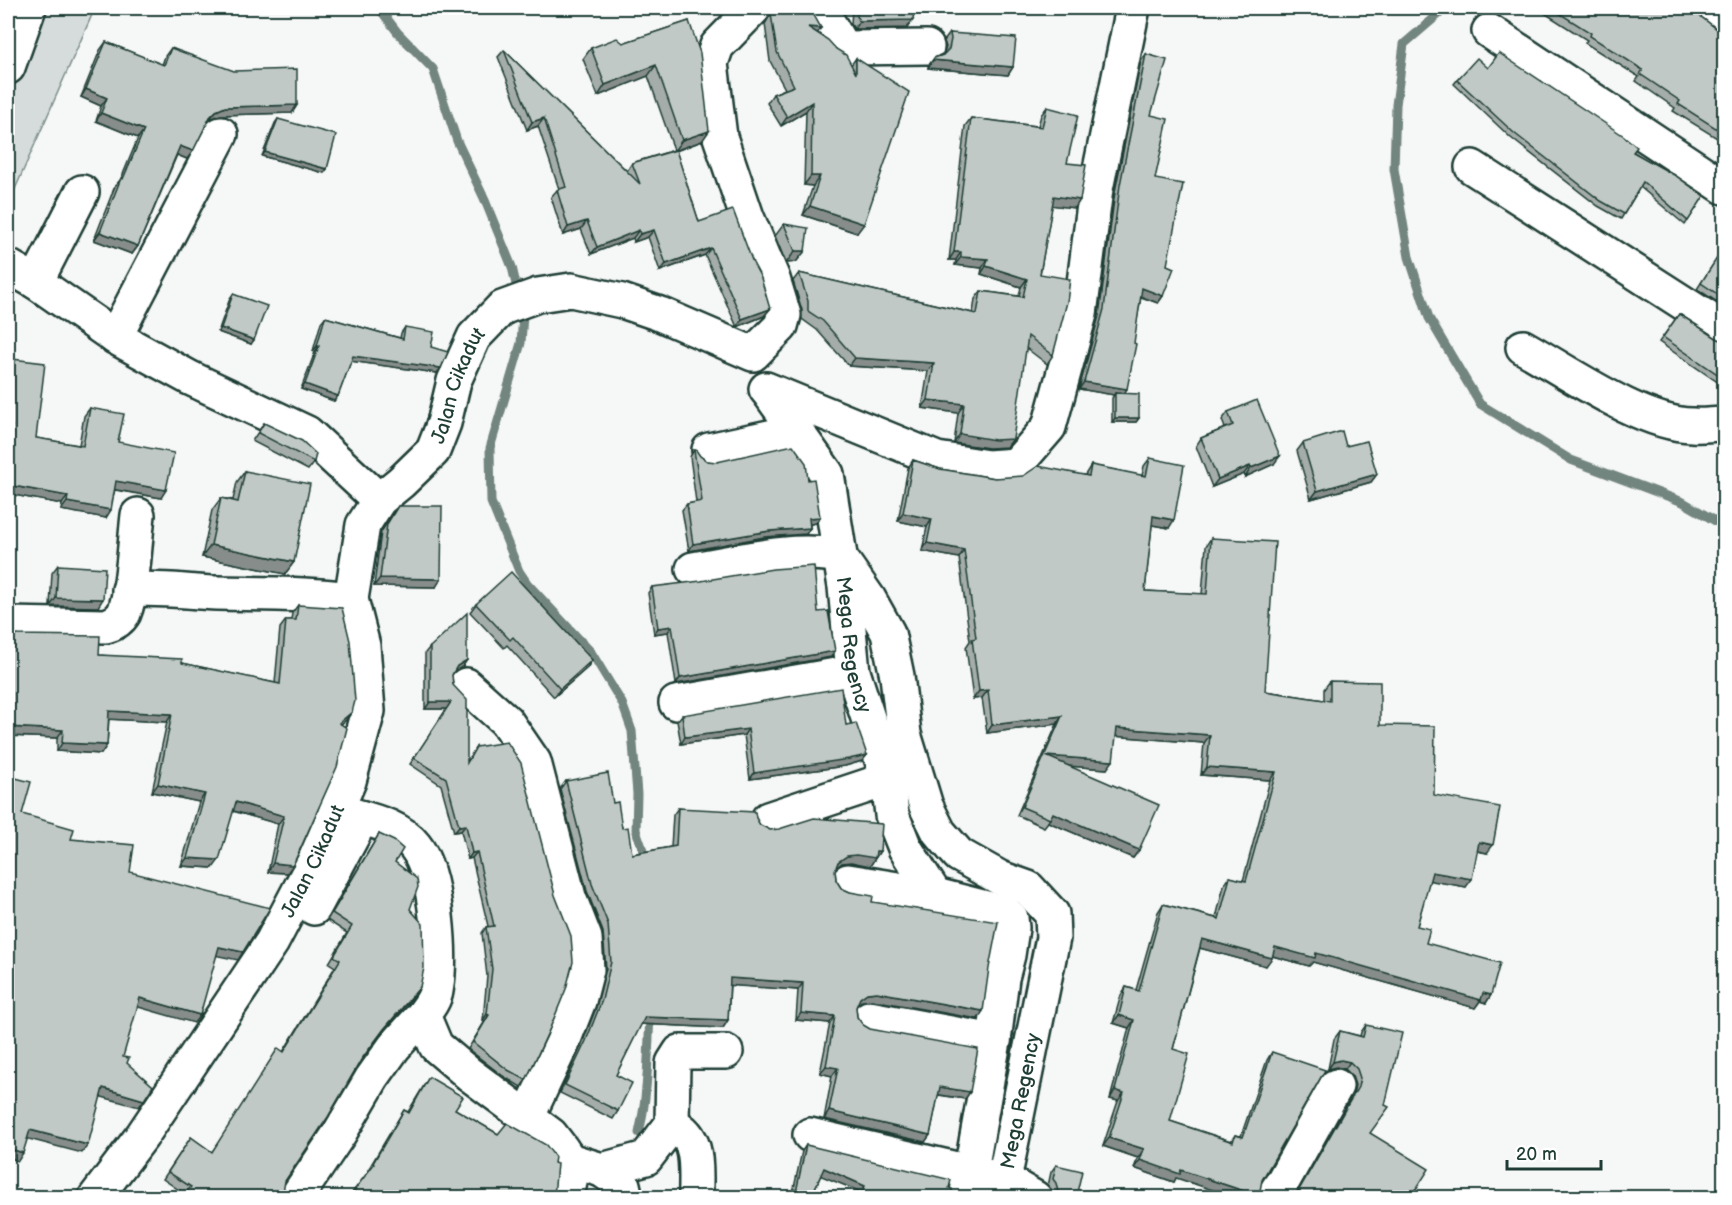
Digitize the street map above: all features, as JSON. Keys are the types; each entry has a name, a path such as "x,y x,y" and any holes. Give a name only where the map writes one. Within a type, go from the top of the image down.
{"street":[{"path":"8,67 29,8"},
{"path":"753,354 781,326 784,315 773,279 747,217 720,137 711,63 717,46 754,8"},
{"path":"820,8 840,43 847,48 927,47"},
{"path":"767,390 937,459 988,467 1016,465 1027,454 1049,427 1080,314 1096,189 1133,8"},
{"path":"1707,8 1725,21"},
{"path":"1489,30 1725,187"},
{"path":"115,337 221,134"},
{"path":"1472,167 1725,329"},
{"path":"82,192 22,274 115,337 190,378 307,433 379,500"},
{"name":"Jalan Cikadut","path":"95,1197 142,1136 272,942 314,862 349,814 349,781 368,711 363,646 351,599 363,525 379,500 433,451 444,423 454,381 474,337 502,308 538,295 571,290 622,301 660,314 753,354"},
{"path":"1523,346 1632,409 1658,419 1690,426 1725,423"},
{"name":"Mega Regency","path":"753,354 759,378 827,474 840,556 845,587 853,672 888,779 892,815 905,848 935,895 1006,913 1011,918 1012,928 1008,955 1002,978 994,1041 969,1185 1004,1180 1053,938 1052,914 1028,888 1000,878 959,855 939,832 926,806 904,734 897,676 888,633 869,599 840,556"},
{"path":"709,450 797,431"},
{"path":"8,624 106,626 114,624 123,614 129,590 138,515"},
{"path":"693,569 789,552 818,552 840,556"},
{"path":"129,590 158,588 214,593 324,596 351,599"},
{"path":"676,702 853,672"},
{"path":"466,685 506,722 534,762 569,897 585,938 587,970 579,1001 563,1042 528,1116"},
{"path":"768,819 888,779"},
{"path":"119,1197 161,1148 291,952 349,814 394,828 416,846 427,869 434,900 439,956 436,994 423,1015 394,1047 372,1078 339,1134 296,1197"},
{"path":"848,881 935,895"},
{"path":"423,1015 436,1046 469,1074 551,1135 569,1160 571,1176 567,1197"},
{"path":"869,1018 994,1041"},
{"path":"602,1170 646,1158 672,1124 673,1063 680,1052 726,1052"},
{"path":"1272,1197 1335,1086"},
{"path":"672,1124 683,1129 693,1145 696,1161 696,1197"},
{"path":"810,1135 969,1185"},
{"path":"569,1160 602,1170 623,1185 626,1197"},
{"path":"1004,1180 1035,1197"}],"shaded area":[{"path":"8,8 95,8 8,205"}],"building":[{"path":"776,8 810,8 821,28 808,27 846,55 856,74 856,58 909,92 864,224 810,206 820,176 811,176 812,102 787,117 773,94 794,86 777,52 771,14"},
{"path":"857,8 914,8 913,20 859,21"},
{"path":"1551,8 1695,8 1700,16 1717,29 1725,31 1725,134 1678,104 1680,101 1640,74 1643,70"},
{"path":"689,21 700,53 709,131 682,140 656,65 605,85 591,48 617,38 623,43"},
{"path":"950,33 1016,38 1013,67 933,60 949,49"},
{"path":"106,42 164,65 171,48 234,71 297,69 297,105 225,107 210,117 193,151 180,146 138,246 100,232 121,178 123,179 144,130 101,113 107,98 86,89"},
{"path":"504,50 640,184 632,163 676,150 699,222 733,210 761,278 770,309 742,319 711,248 666,264 654,230 640,234 639,230 597,247 587,221 568,227 557,190 566,187 544,118 532,122"},
{"path":"1499,53 1624,136 1637,147 1633,152 1676,176 1704,196 1688,221 1643,182 1624,214 1601,201 1514,133 1457,80 1477,58 1488,68"},
{"path":"1146,54 1167,60 1151,115 1168,119 1155,179 1183,184 1167,265 1174,268 1163,296 1142,288 1134,343 1136,344 1127,389 1084,382 1104,309 1120,185"},
{"path":"1047,107 1078,115 1067,163 1086,165 1080,200 1054,196 1040,274 1070,279 1067,302 1053,355 1028,336 1013,439 995,440 960,434 964,404 928,400 934,363 855,358 823,321 808,311 808,301 799,273 977,314 981,291 1023,297 1027,279 986,266 988,259 961,257 961,252 954,252 971,118 1042,127"},
{"path":"278,119 336,135 327,169 265,152"},
{"path":"784,224 808,228 805,251 795,251"},
{"path":"1725,246 1725,299 1701,283"},
{"path":"233,294 267,306 254,340 221,328"},
{"path":"1679,314 1718,339 1725,341 1725,379 1663,337"},
{"path":"325,317 403,339 405,327 434,332 431,347 448,352 441,368 353,356 338,396 305,384 319,346 317,346"},
{"path":"12,359 45,363 36,438 83,446 90,408 124,414 118,442 174,453 166,490 116,481 111,510 67,502 68,496 8,485 8,452 12,425 8,424 8,396"},
{"path":"1115,393 1139,394 1139,418 1115,418"},
{"path":"1257,400 1280,456 1218,479 1201,438 1233,425 1228,412"},
{"path":"264,423 302,441 316,454 314,462 258,433"},
{"path":"1342,431 1346,446 1367,441 1377,474 1317,491 1303,443"},
{"path":"793,445 806,463 808,480 814,479 820,517 809,518 810,528 769,531 693,544 687,504 702,501 694,450 707,461 717,462"},
{"path":"1150,458 1184,465 1174,520 1153,516 1145,591 1207,594 1211,538 1275,542 1265,691 1330,701 1330,681 1380,682 1380,725 1435,726 1434,795 1500,807 1493,845 1479,842 1472,879 1432,872 1417,926 1430,929 1426,943 1500,963 1491,995 1483,993 1481,1000 1316,953 1315,958 1275,947 1272,958 1202,939 1173,1049 1189,1054 1170,1121 1233,1142 1235,1135 1243,1137 1272,1052 1325,1070 1262,1180 1259,1196 1181,1170 1180,1174 1140,1160 1144,1149 1109,1138 1124,1093 1115,1090 1134,1020 1119,1015 1126,987 1139,991 1163,904 1219,919 1230,877 1246,881 1276,772 1207,767 1210,735 1117,728 1113,761 1046,756 1159,805 1139,850 1053,813 1050,819 1022,807 1062,716 992,725 988,690 979,691 972,639 976,638 964,550 927,543 932,519 903,513 913,460 940,469 995,478 1023,476 1038,466 1089,476 1091,465 1146,476"},
{"path":"245,471 310,484 294,562 211,545 221,498 238,502"},
{"path":"398,506 442,506 441,579 380,578 387,524"},
{"path":"58,565 105,568 103,599 56,598"},
{"path":"814,566 818,612 828,611 835,651 680,678 672,626 658,628 652,587 773,569"},
{"path":"511,572 592,660 560,689 513,637 510,640 476,604"},
{"path":"298,605 342,608 350,641 355,701 352,712 339,723 347,728 337,767 293,865 273,863 284,816 236,802 219,860 187,858 205,794 158,784 172,714 109,711 107,745 62,743 63,730 8,727 8,633 13,635 100,636 99,655 182,659 182,663 280,684 286,620 296,620"},
{"path":"467,613 467,660 457,666 452,675 453,685 467,700 467,763 476,747 507,742 521,763 555,895 571,936 573,962 566,989 526,1080 508,1070 473,1042 489,1015 487,1014 492,969 486,927 494,926 477,852 472,853 466,825 459,826 446,778 414,758 451,702 430,702 430,647"},
{"path":"841,688 846,725 856,723 867,755 754,773 748,729 685,737 682,715"},
{"path":"608,773 613,803 618,802 622,828 628,827 632,854 676,846 678,808 755,812 760,825 770,830 814,818 882,824 880,851 876,851 875,858 856,855 847,856 838,862 835,870 836,880 841,888 873,896 872,902 998,922 983,1011 877,992 867,993 860,998 856,1007 857,1017 863,1025 870,1029 978,1049 970,1092 940,1087 930,1135 829,1111 838,1068 826,1066 835,1016 801,1013 803,983 730,978 728,1020 645,1017 616,1075 632,1083 618,1111 565,1085 602,1000 611,962 608,924 592,884 566,781"},
{"path":"8,776 31,782 22,814 74,829 71,839 134,845 130,872 270,908 243,952 219,947 200,1015 140,998 123,1057 129,1058 127,1063 153,1086 144,1100 103,1088 88,1145 30,1130 23,1153 8,1148"},
{"path":"379,834 394,841 403,849 395,862 417,879 418,887 410,909 423,924 424,968 420,987 361,1060 328,1117 285,1181 280,1197 182,1197 191,1187 168,1172 191,1137 212,1152 278,1048 284,1052 340,960 334,956 352,926 332,913"},
{"path":"1366,1025 1402,1033 1385,1105 1389,1107 1370,1133 1429,1169 1411,1197 1295,1197 1358,1087 1360,1078 1357,1069 1350,1062 1341,1060 1333,1062 1340,1031 1363,1037"},
{"path":"429,1077 463,1097 455,1109 498,1134 507,1123 546,1145 555,1157 554,1163 557,1164 555,1197 349,1197 374,1164 404,1110 409,1113"},
{"path":"806,1145 951,1180 949,1188 952,1189 953,1197 861,1197 865,1186 824,1168 811,1197 795,1197"},
{"path":"1056,1165 1082,1171 1076,1197 1057,1197 1056,1183 1053,1179"},
{"path":"591,1192 613,1195 614,1197 589,1197"}],"waterway":[{"path":"379,8 398,33 433,69 457,141 484,198 512,267 523,315 521,343 490,448 491,502 519,571 527,583 591,652 622,703 632,731 637,794 636,830 645,863"},
{"path":"1446,8 1404,44 1396,105 1394,169 1409,257 1429,318 1480,404 1571,460 1683,502 1724,526"},
{"path":"639,1133 646,1089 650,1014"}]}
